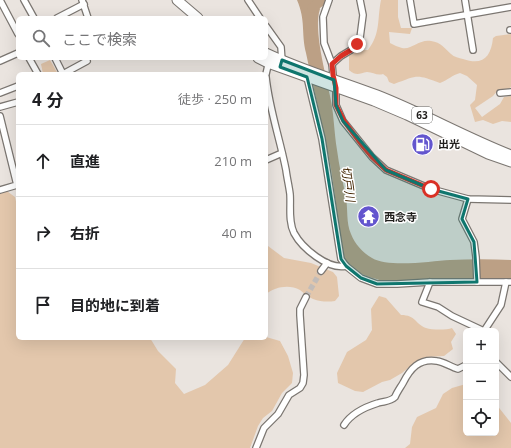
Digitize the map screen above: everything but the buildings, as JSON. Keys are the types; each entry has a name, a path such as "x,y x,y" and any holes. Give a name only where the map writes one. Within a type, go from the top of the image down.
{"main road":[{"path":"177,0 196,16"},
{"name":"63","path":"268,57 308,75 378,95 459,133 511,155"},
{"name":"63","path":"333,83 407,115 488,154 511,162"}],"street":[{"path":"0,0 16,30"},
{"path":"24,0 33,16"},
{"path":"248,0 259,16"},
{"path":"328,0 323,17 324,43 332,64 336,105 344,121 372,157 386,170 431,189 468,199 511,200"},
{"path":"332,64 351,50 360,38 363,15 360,0"},
{"path":"410,0 414,24 511,7"},
{"path":"465,0 473,50"},
{"path":"60,16 83,2 87,16"},
{"path":"268,29 281,47 281,64"},
{"path":"0,61 16,54"},
{"path":"30,60 37,72"},
{"path":"56,60 62,72"},
{"path":"266,72 268,60"},
{"path":"67,72 87,61"},
{"path":"308,75 322,139 341,258 346,266 361,278 377,284 476,281 509,282 501,305 486,328"},
{"path":"268,86 290,194 294,233 311,252 327,263 341,267 346,266"},
{"path":"0,93 16,87"},
{"path":"500,93 511,92"},
{"path":"0,107 16,103"},
{"path":"0,116 16,185 0,190"},
{"path":"268,159 282,153"},
{"path":"468,199 462,219 474,242 476,257 476,281"},
{"path":"321,271 327,263"},
{"path":"430,282 422,302 438,307 452,316 478,328"},
{"path":"256,448 264,428 278,414 288,395 300,388 303,382 304,375 300,309 306,297"},
{"path":"344,425 352,416 379,402 392,400 408,372 422,362 430,360 438,361 458,369 463,366"},
{"path":"498,364 511,377"}],"highlighted area":[{"path":"282,60 334,80 336,105 343,121 386,170 431,189 468,199 462,219 474,242 477,282 377,284 361,278 346,266 341,259 322,139 307,77 280,67"}],"shaded area":[{"path":"297,0 316,0 320,9 318,18 319,40 331,102 338,156 346,198 348,225 357,244 372,258 389,263 465,259 511,260 511,278 387,282 358,272 345,260 343,256 331,169 305,46 302,14"},
{"path":"381,0 398,0 398,17 401,28 412,28 410,34 389,32 390,43 398,47 406,48 431,41 440,44 455,57 476,61 485,58 488,55 493,38 496,36 511,34 511,87 506,91 498,90 493,96 475,108 482,117 500,104 504,97 511,96 511,122 502,121 493,124 483,120 475,122 470,105 475,100 477,85 467,76 460,73 440,83 426,78 413,77 394,84 389,82 387,77 383,74 379,75 367,72 356,74 349,70 349,56 359,50 368,50 375,38"},
{"path":"50,60 57,72 43,72 41,64"},
{"path":"4,189 15,197 16,201 16,340 151,340 158,351 176,369 175,383 184,394 205,385 228,365 244,340 268,340 268,338 280,341 288,356 293,373 292,383 282,393 272,411 263,418 258,426 250,448 0,448 0,191"},
{"path":"268,246 284,258 311,263 333,272 337,277 339,296 335,301 324,302 309,297 296,288 282,287 268,293"},
{"path":"379,296 386,298 401,315 410,316 426,328 439,330 452,328 456,334 451,342 453,349 444,356 426,357 414,363 402,373 390,380 382,382 363,392 355,391 338,383 337,373 347,352 366,340 372,330 371,309"},
{"path":"463,385 463,436 499,436 499,408 511,423 511,448 405,448 410,444 412,427 417,417 436,408 443,394 452,388"}],"waterway":[{"path":"312,8 322,0"}],"tunnel":[{"path":"306,297 321,271"}],"place":[{"name":"出光","path":"422,144"},
{"name":"西念寺","path":"369,217"}],"route":[{"path":"357,44 332,64 336,88 336,105 344,121 372,157 386,170 431,189"}],"water label":[{"name":"切戸川","path":"348,184"}]}
